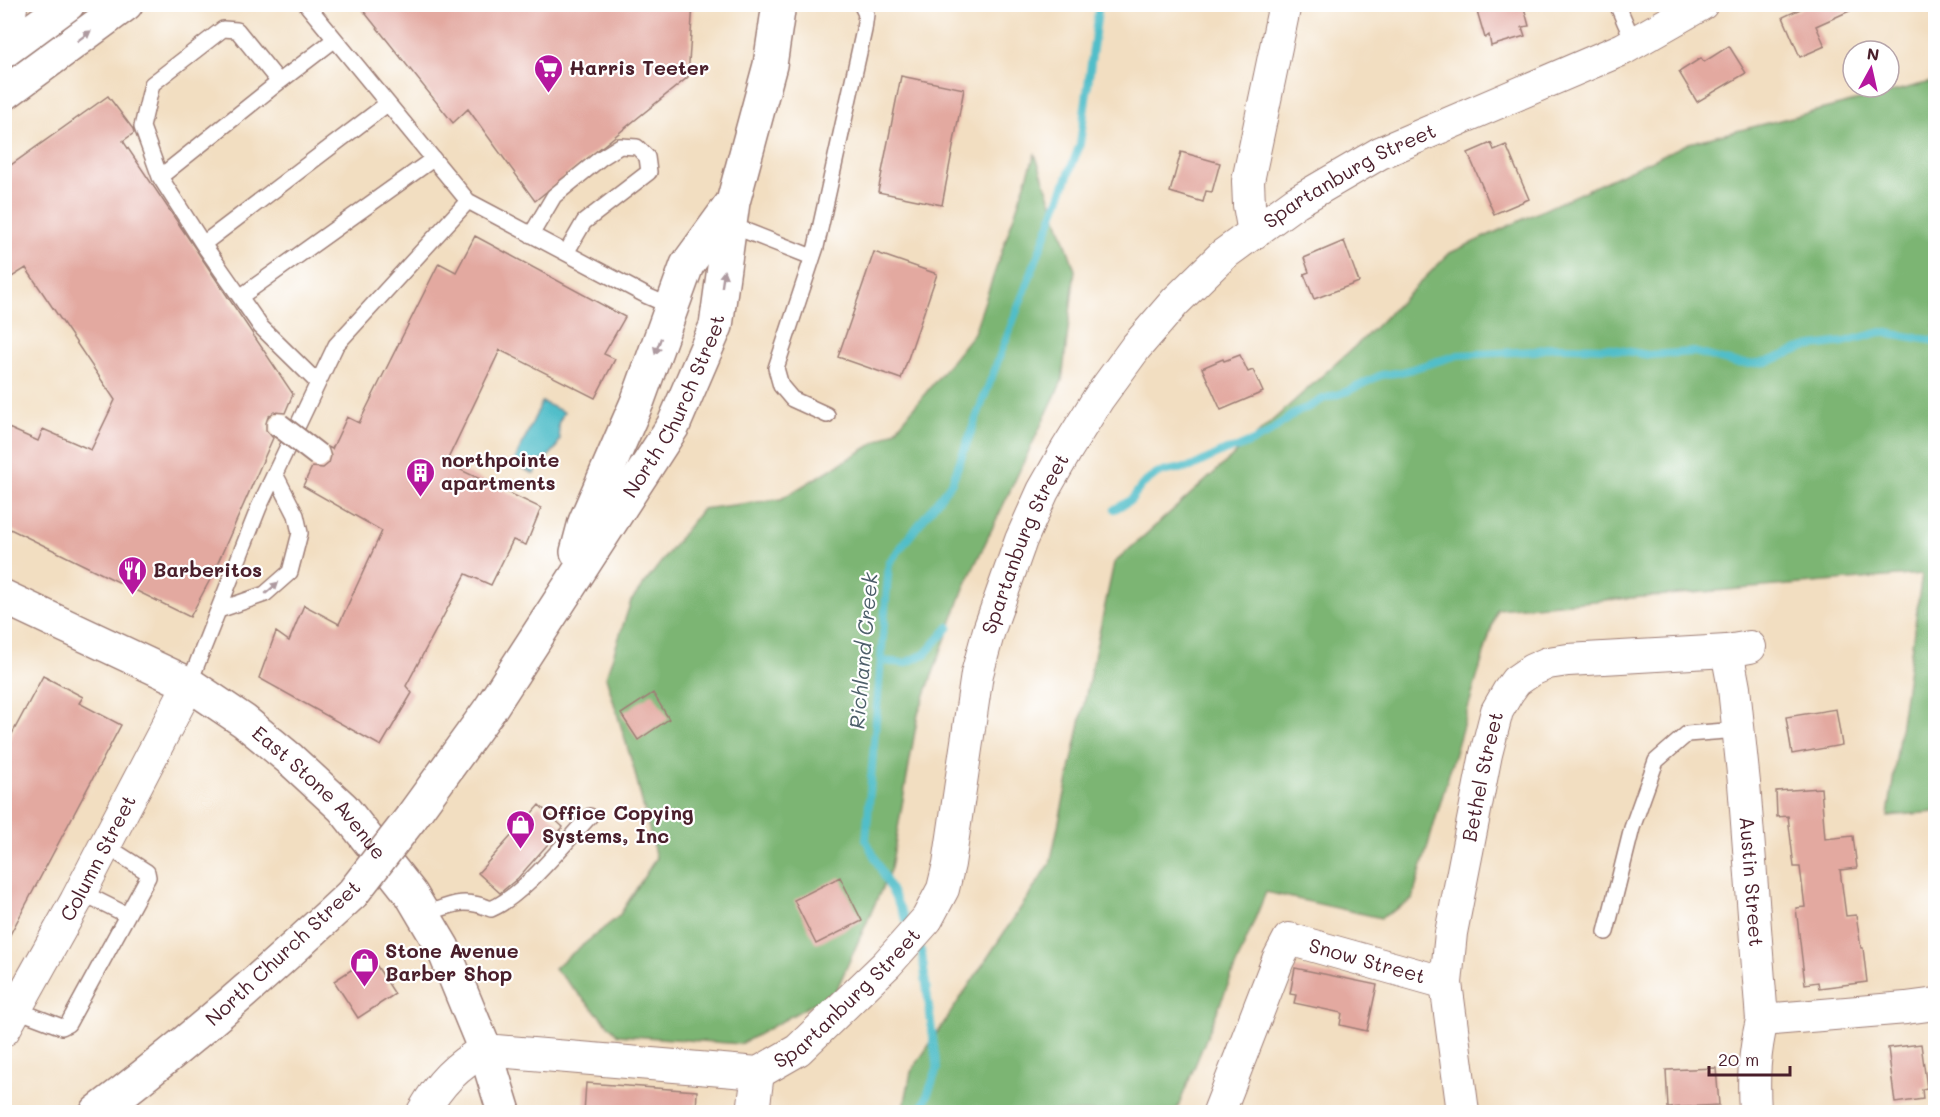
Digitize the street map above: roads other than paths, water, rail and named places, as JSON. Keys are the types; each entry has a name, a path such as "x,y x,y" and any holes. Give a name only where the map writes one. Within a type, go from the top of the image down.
{"main road":[{"path":"5,50 68,4"},
{"path":"4,94 126,4"},
{"name":"North Church Street","path":"97,1113 160,1064 289,953 352,894 411,818 490,709 673,426 716,326 728,216 770,65 779,4"},
{"name":"North Church Street","path":"566,591 585,522 638,400 687,265 728,216"},
{"path":"626,496 656,410 687,341 690,319 672,307"},
{"name":"East Stone Avenue","path":"4,597 189,684 244,721 290,759 343,808 411,894 443,948 485,1050 504,1113"}],"street":[{"path":"5,50 10,4"},
{"path":"1254,233 1248,181 1285,4"},
{"name":"Spartanburg Street","path":"485,1050 758,1073 798,1050 887,964 927,919 943,889 949,864 977,674 989,630 1021,540 1043,491 1066,449 1098,399 1136,347 1175,302 1223,255 1296,202 1380,153 1634,43 1702,4"},
{"path":"279,425 318,455"},
{"name":"Austin Street","path":"1739,649 1734,688 1762,1020 1753,1078 1755,1113"},
{"name":"Bethel Street","path":"1463,1113 1446,983 1451,933 1486,754 1497,711 1508,692 1516,681 1548,663 1739,649"},
{"name":"Column Street","path":"8,1023 81,892 189,684"},
{"name":"Snow Street","path":"1219,1113 1278,960 1289,939 1446,983"},
{"path":"1762,1020 1935,1004"},
{"path":"423,1113 432,1096 449,1076 465,1061 485,1050"},
{"path":"753,1113 758,1073"}],"lane":[{"path":"306,4 468,201 672,307"},
{"path":"827,415 792,399 781,386 776,368 818,235 864,30 866,14 861,4"},
{"path":"1617,4 1634,43"},
{"path":"279,82 237,30 223,29 152,84 142,127 160,177 203,244 261,327 318,383"},
{"path":"160,177 334,40"},
{"path":"203,244 387,104"},
{"path":"531,235 554,196 601,158 620,146 637,147 647,157 649,172 584,222 566,253"},
{"path":"240,297 433,159"},
{"path":"189,684 260,507 336,345 468,201"},
{"path":"728,216 812,257"},
{"path":"219,610 265,594 290,572 300,533 296,515 275,474"},
{"path":"1606,932 1632,828 1656,761 1687,734 1738,730"},
{"path":"423,915 452,904 474,902 491,909 501,905 530,880 590,816"},
{"path":"8,1023 62,1027 68,1024 148,877 147,872 105,845"},
{"path":"81,892 127,915"}],"water":[{"path":"542,402 564,412 558,424 560,439 556,448 549,456 541,460 534,474 513,464"}],"waterway":[{"name":"Richland Creek","path":"910,928 866,840 889,563 952,482 1080,144 1099,4"},
{"path":"1115,509 1131,500 1142,485 1156,474 1191,467 1226,450 1258,439 1296,412 1323,399 1348,391 1381,375 1402,372 1458,355 1535,351 1552,347 1607,348 1649,355 1694,352 1734,363 1749,364 1767,362 1805,347 1844,342 1881,332 1936,341"},
{"path":"881,661 905,663 925,654 949,627"},
{"name":"Richland Creek","path":"917,942 922,953 937,1069 921,1112"}],"place":[{"name":"Harris Teeter","path":"548,94"},
{"name":"northpointe apartments","path":"420,498"},
{"name":"Barberitos","path":"132,596"},
{"name":"Office Copying Systems, Inc","path":"521,850"},
{"name":"Stone Avenue Barber Shop","path":"364,988"}]}
